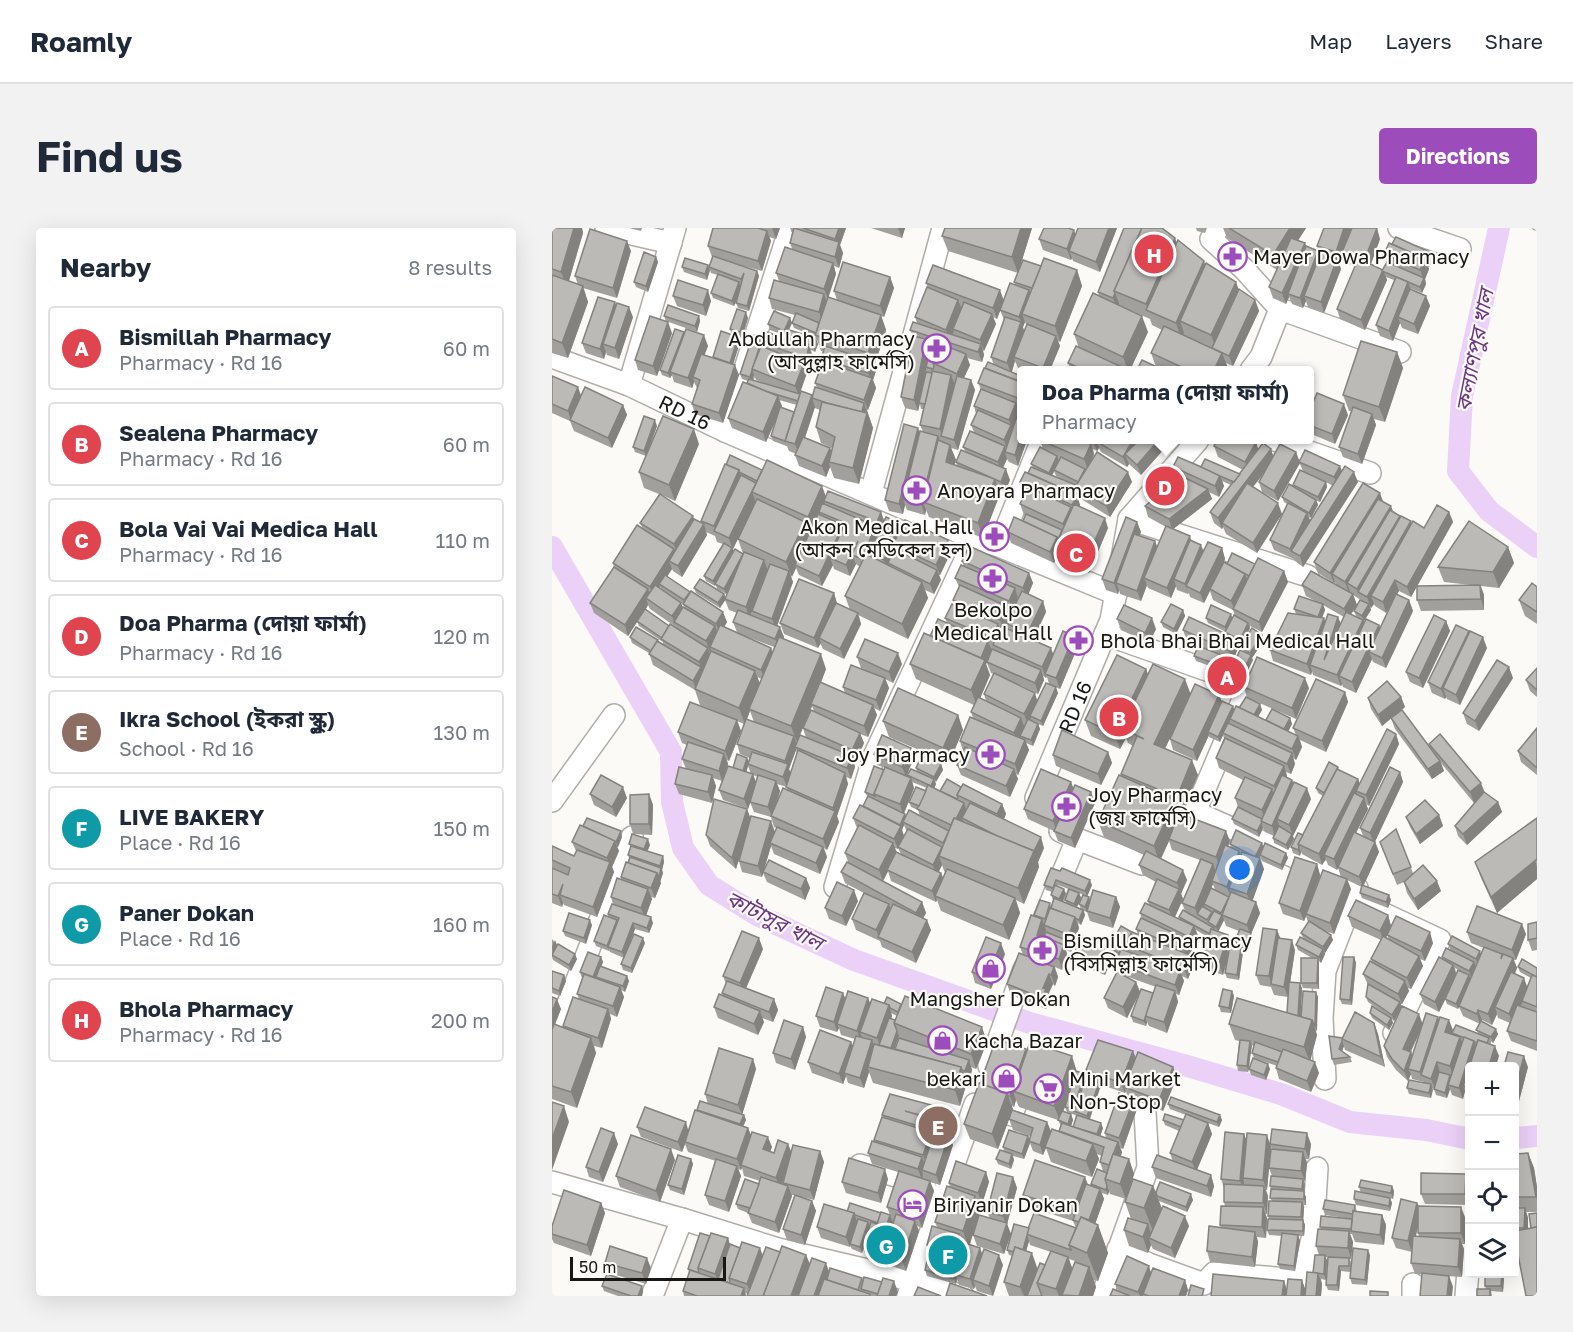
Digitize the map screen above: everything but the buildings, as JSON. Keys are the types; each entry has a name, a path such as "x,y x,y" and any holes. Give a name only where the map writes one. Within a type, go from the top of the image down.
{"street":[{"path":"606,228 673,235 629,384"},
{"path":"725,431 790,228"},
{"path":"871,493 943,228"},
{"path":"1399,228 1460,249"},
{"path":"1209,232 1280,309 1400,352"},
{"path":"1254,366 1262,357 1280,309"},
{"name":"RD 16","path":"552,357 629,384 725,431 975,539 999,546 1116,594"},
{"path":"999,546 1040,444"},
{"path":"1194,444 1129,519 1308,576"},
{"path":"1287,444 1370,473"},
{"name":"RD 16","path":"1129,519 1111,620 1033,819 1142,864"},
{"path":"835,887 874,756 975,539"},
{"path":"1105,634 1249,685 1195,812 1274,847 1357,888 1325,971 1322,1018 1325,1079"},
{"path":"552,801 614,715"},
{"path":"552,1046 632,837"},
{"path":"911,1289 1016,990 1077,839"},
{"path":"1352,899 1440,940 1387,1046"},
{"path":"1012,1115 1032,1061"},
{"path":"1102,1296 1148,1167 1145,1112"},
{"path":"856,1164 945,1192"},
{"path":"1118,1249 1149,1264 1204,1284 1214,1273 1302,1280 1314,1234 1317,1168"},
{"path":"552,1182 911,1289 963,1296"},
{"path":"652,1296 682,1219"},
{"path":"1466,1296 1467,1278"}],"waterway":[{"name":"কল্যাণপুর খাল","path":"1499,228 1462,396 1458,471 1489,511 1537,547"},
{"name":"কাটাসুর খাল","path":"552,547 671,752 672,802 683,848 709,885 757,915 854,960 1030,1023 1281,1094 1350,1122 1426,1130 1465,1138"},
{"path":"1519,1138 1537,1136"}],"place":[{"name":"Bhola Pharmacy","path":"1154,254"},
{"name":"Mayer Dowa Pharmacy","path":"1232,256"},
{"name":"Abdullah Pharmacy (আব্দুল্লাহ ফার্মেসি)","path":"936,349"},
{"name":"Doa Pharma (দোয়া ফার্মা)","path":"1165,486"},
{"name":"Anoyara Pharmacy","path":"916,490"},
{"name":"Akon Medical Hall (আকন মেডিকেল হল)","path":"994,537"},
{"name":"Bola Vai Vai Medica Hall","path":"1076,553"},
{"name":"Bekolpo Medical Hall","path":"993,578"},
{"name":"Bhola Bhai Bhai Medical Hall","path":"1079,640"},
{"name":"Bismillah Pharmacy","path":"1227,676"},
{"name":"Sealena Pharmacy","path":"1119,717"},
{"name":"Joy Pharmacy","path":"991,754"},
{"name":"Joy Pharmacy (জয় ফার্মেসি)","path":"1067,806"},
{"name":"Bismillah Pharmacy (বিসমিল্লাহ ফার্মেসি)","path":"1042,951"},
{"name":"Mangsher Dokan","path":"990,968"},
{"name":"Kacha Bazar","path":"943,1040"},
{"name":"bekari","path":"1007,1078"},
{"name":"Mini Market Non-Stop","path":"1048,1089"},
{"name":"Ikra School (ইকরা স্কুল)","path":"938,1126"},
{"name":"Biriyanir Dokan","path":"912,1204"},
{"name":"Paner Dokan","path":"886,1245"},
{"name":"LIVE BAKERY","path":"948,1255"}]}
